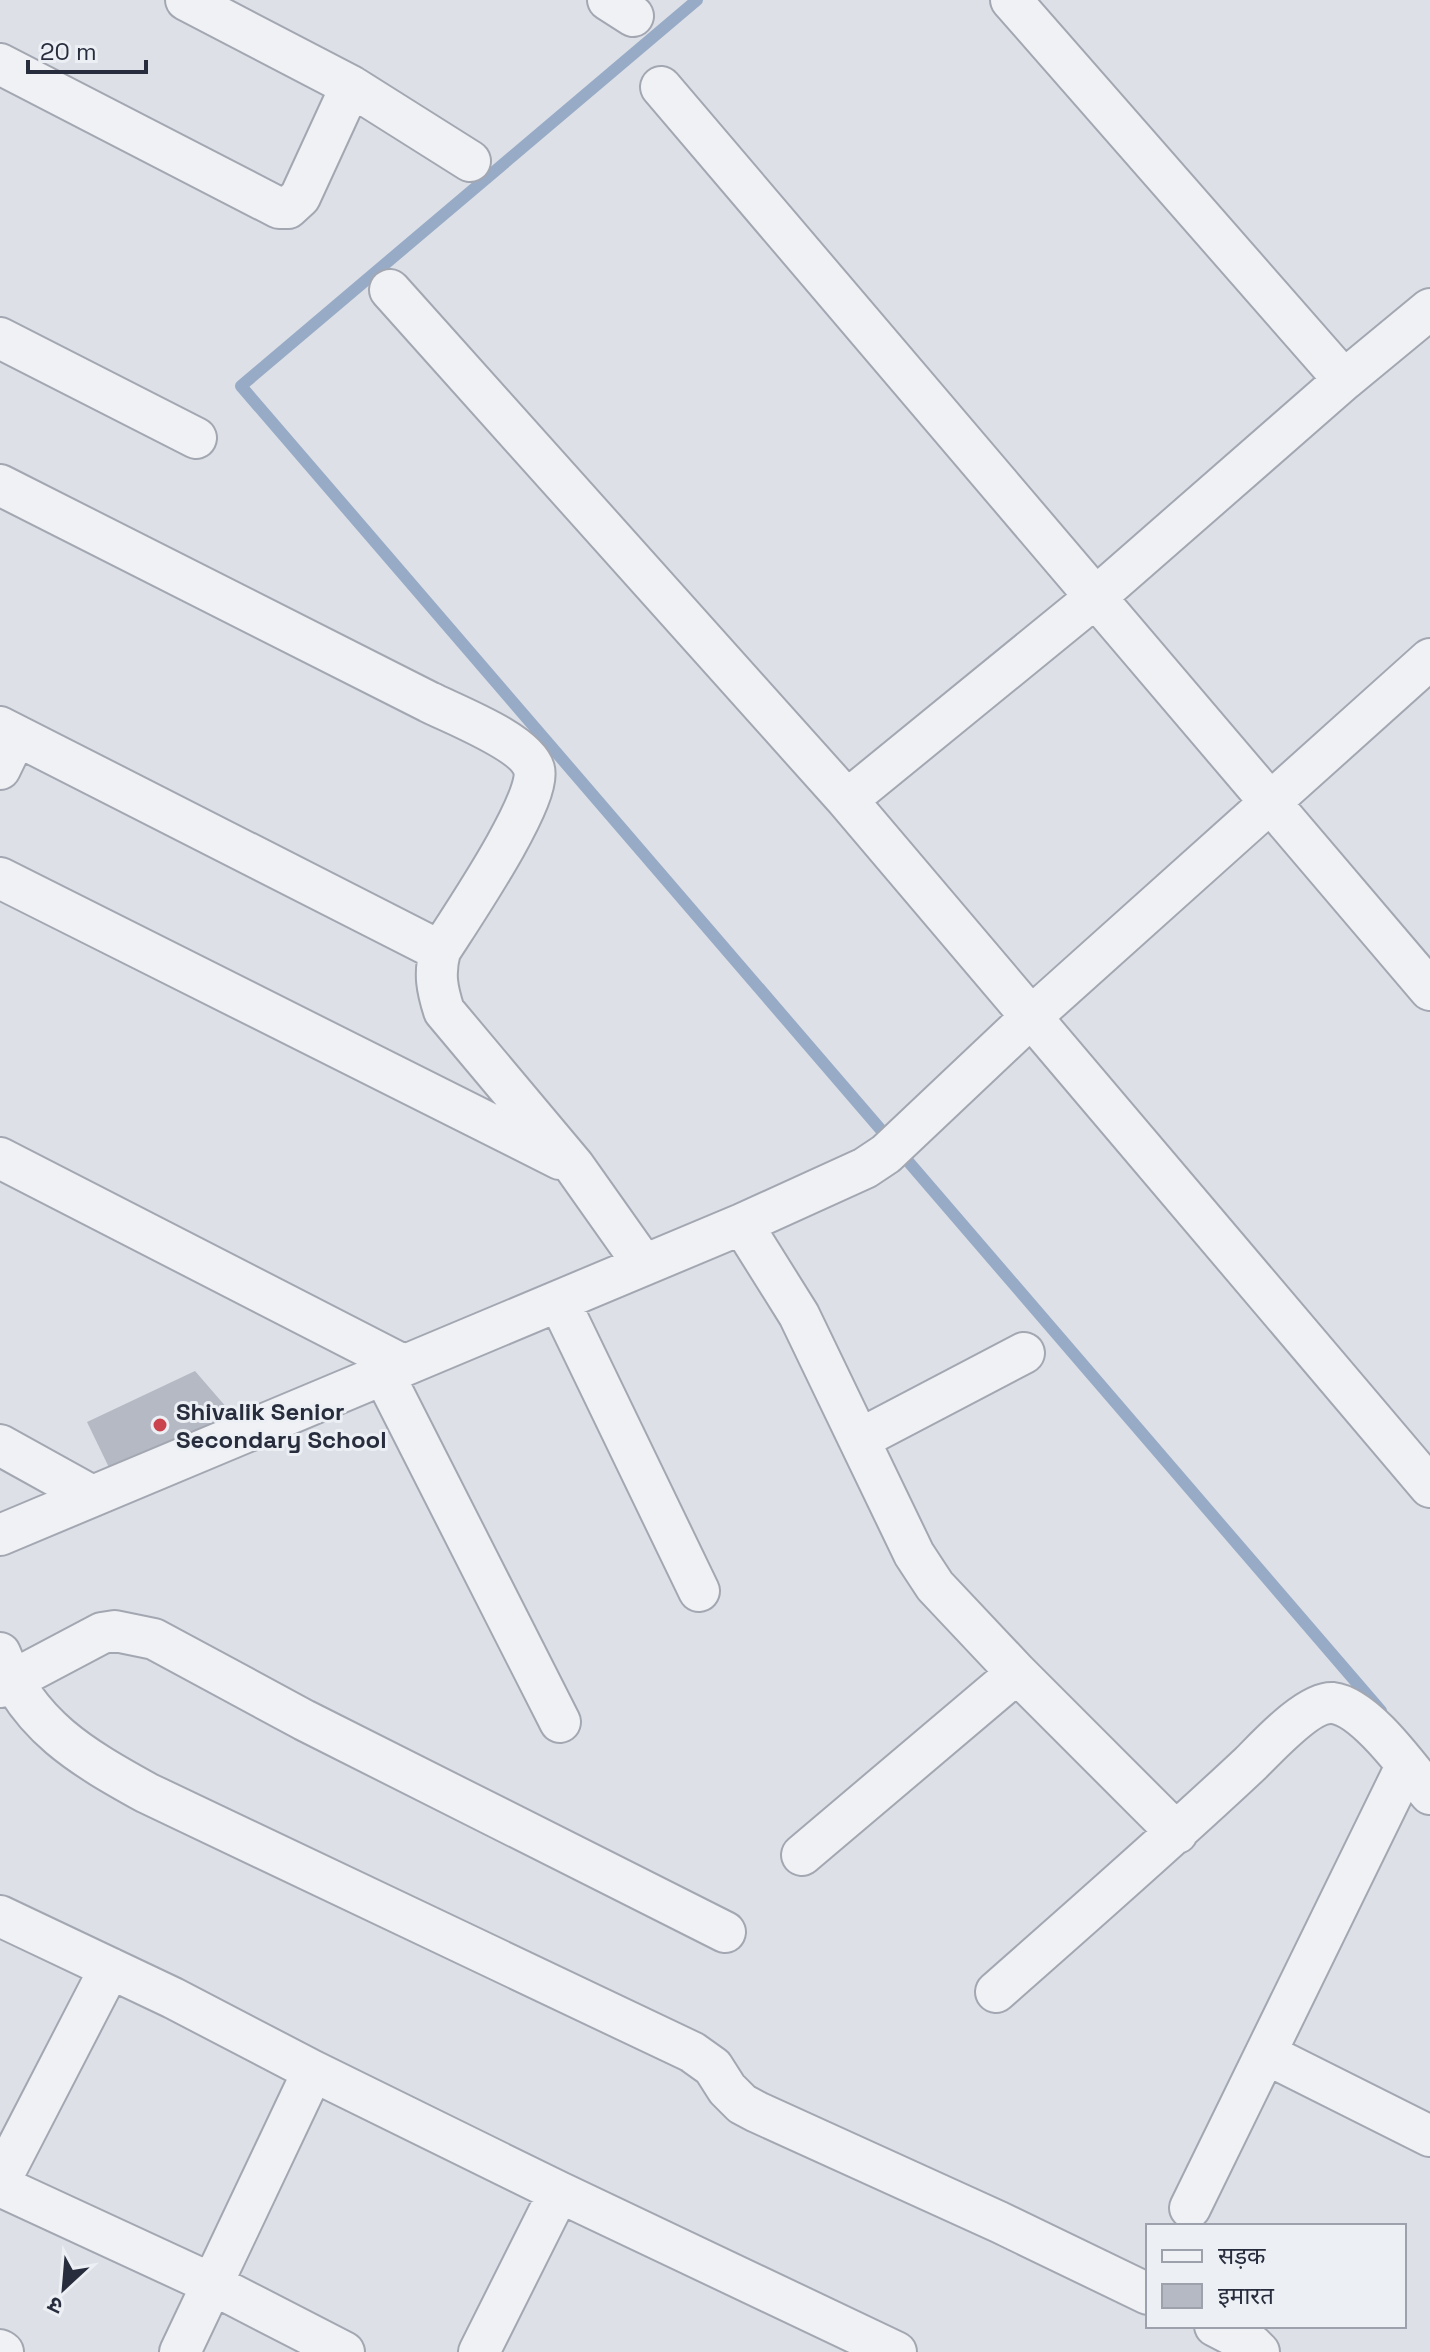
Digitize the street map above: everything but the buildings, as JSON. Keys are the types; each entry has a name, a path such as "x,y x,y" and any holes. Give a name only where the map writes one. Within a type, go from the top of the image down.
{"street":[{"path":"186,0 351,86 470,161"},
{"path":"1011,0 1344,380"},
{"path":"0,64 279,208 288,208 300,197 351,86"},
{"path":"661,87 1430,990"},
{"path":"390,290 847,800 1430,1487"},
{"path":"847,800 1097,596 1430,309"},
{"path":"0,338 196,438"},
{"path":"0,485 467,721 518,748 530,758 535,771 531,793 499,858 440,951 435,979 444,1011 574,1166 644,1265"},
{"path":"0,1535 742,1224 865,1168 896,1144 1031,1017 1430,659"},
{"path":"5,744 440,951"},
{"path":"0,878 574,1166"},
{"path":"0,1158 393,1369 560,1722"},
{"path":"742,1224 799,1315 914,1554 935,1586 1177,1833"},
{"path":"559,1301 699,1591"},
{"path":"860,1439 1024,1353"},
{"path":"0,1445 92,1496"},
{"path":"725,1932 304,1720 154,1639 115,1631 102,1633 4,1673 38,1718 61,1740 89,1761 147,1793 692,2052 713,2067 727,2089 742,2104 1146,2293"},
{"path":"802,1855 1017,1673"},
{"path":"996,1992 1177,1833 1276,1739 1319,1706 1337,1704 1361,1717 1418,1780 1266,2054 1190,2208"},
{"path":"0,1916 559,2192 896,2352"},
{"path":"110,1968 0,2183 212,2284 344,2352"},
{"path":"1266,2054 1430,2136"},
{"path":"180,2352 313,2071"},
{"path":"479,2352 559,2192"},
{"path":"1219,2328 1252,2345 1259,2352"}],"waterway":[{"path":"697,0 241,386 1381,1711"}],"place":[{"name":"Shivalik Senior Secondary School","path":"160,1425"}]}
